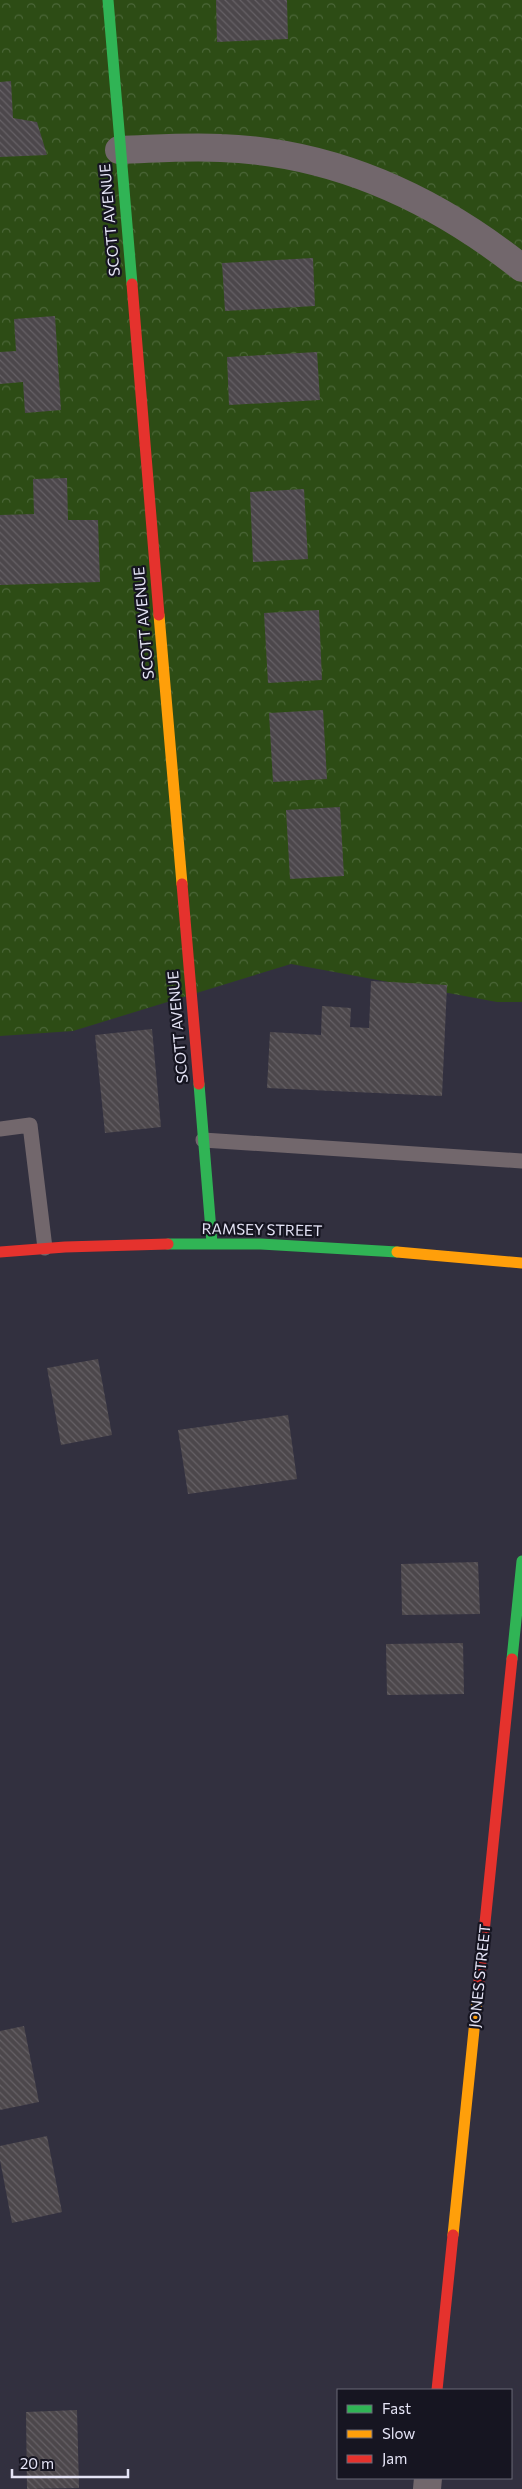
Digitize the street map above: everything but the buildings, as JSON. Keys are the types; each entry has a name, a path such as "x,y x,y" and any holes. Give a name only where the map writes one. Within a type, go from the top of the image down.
{"street":[{"name":"SCOTT AVENUE","path":"108,0 119,150 212,1244"},
{"path":"119,150 221,148 273,152 325,163 376,180 424,202 491,244 522,268"},
{"name":"RAMSEY STREET","path":"0,1252 119,1244 320,1246 424,1253 522,1263"},
{"name":"JONES STREET","path":"437,2389 522,1561"}],"lane":[{"path":"0,1128 30,1125 45,1248"},
{"path":"203,1140 522,1162"}],"green space":[{"path":"0,0 522,0 522,1002 497,1002 291,964 73,1031 0,1036"}],"traffic: fast":[{"path":"108,0 132,284"},
{"path":"199,1084 212,1243"},
{"path":"168,1244 261,1244 397,1252"},
{"path":"512,1659 522,1561"}],"traffic: slow":[{"path":"159,615 182,884"},
{"path":"397,1252 522,1263"},
{"path":"453,2235 478,1991"}],"traffic: jam":[{"path":"132,284 159,615"},
{"path":"182,884 199,1084"},
{"path":"0,1252 65,1247 168,1244"},
{"path":"478,1991 512,1659"},
{"path":"437,2389 453,2235"}]}
